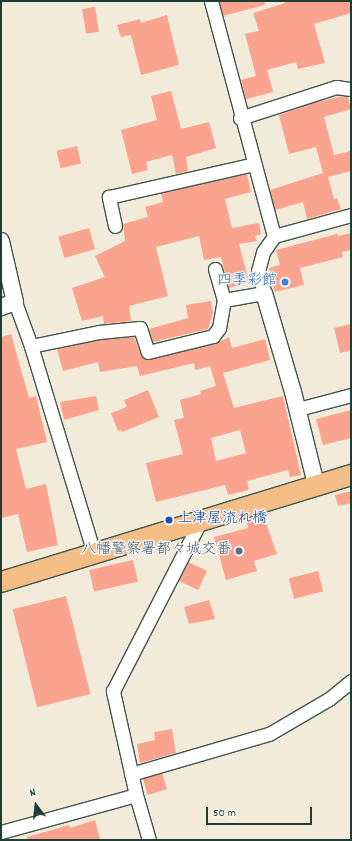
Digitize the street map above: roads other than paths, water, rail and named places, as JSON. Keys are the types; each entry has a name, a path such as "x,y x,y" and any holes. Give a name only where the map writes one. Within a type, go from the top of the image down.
{"main road":[{"path":"1,582 316,484 351,475"}],"street":[{"path":"211,1 240,118 274,236"},
{"path":"240,118 336,87 351,89"},
{"path":"115,226 109,197 254,164"},
{"path":"316,484 298,409 258,271 262,252 274,236 351,215"},
{"path":"1,241 8,304 32,346 94,554"},
{"path":"32,346 99,332 140,328 148,352 213,336 219,328 224,300 215,268"},
{"path":"224,300 264,293"},
{"path":"298,409 351,395"},
{"path":"149,840 136,795 113,691 201,520"},
{"path":"131,774 269,734 328,698 351,681"},
{"path":"1,832 136,795"}],"place":[{"name":"四季彩館","path":"285,282"},
{"name":"上津屋流れ橋","path":"169,520"},
{"name":"八幡警察署都々城交番","path":"239,551"}]}
